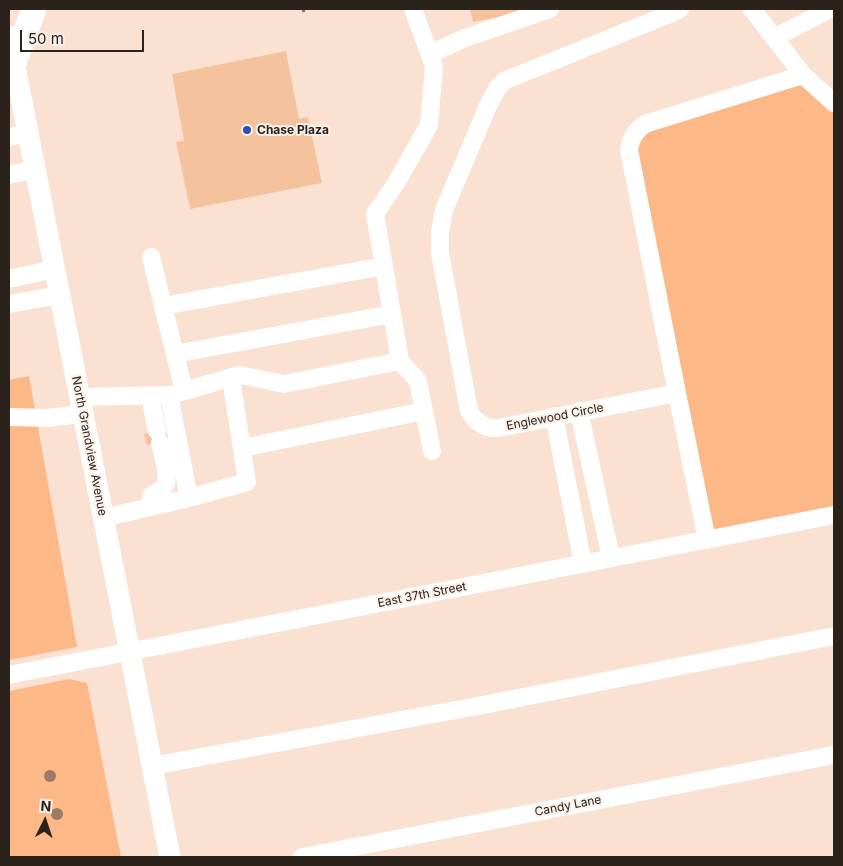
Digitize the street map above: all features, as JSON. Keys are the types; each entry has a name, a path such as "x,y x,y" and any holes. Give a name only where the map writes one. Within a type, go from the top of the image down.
{"highway":[{"path":"12,62 34,9"}],"main road":[{"name":"North Grandview Avenue","path":"9,36 18,135 35,168 170,857"}],"street":[{"path":"413,9 434,66 429,125 398,180 375,214 400,361 418,381 432,451"},
{"path":"430,54 465,38 550,9"},
{"name":"Englewood Circle","path":"678,393 490,428 474,418 469,411 440,253 440,232 444,210 488,106 498,87 516,75 680,9"},
{"path":"752,9 803,75 834,103"},
{"path":"774,38 830,9"},
{"path":"707,540 629,150 630,142 638,129 645,124 803,75"},
{"path":"9,175 35,168"},
{"path":"151,257 175,354 177,393 188,498"},
{"path":"163,306 384,266"},
{"path":"9,279 55,269"},
{"path":"9,304 60,295"},
{"path":"175,354 392,314"},
{"path":"9,416 47,418 81,406 177,393 240,375 284,384 400,361"},
{"path":"103,518 247,482 231,378"},
{"path":"150,396 166,473 166,483 158,492 151,496 153,506"},
{"path":"242,448 424,411"},
{"path":"579,411 611,558"},
{"path":"554,416 583,564"},
{"name":"East 37th Street","path":"9,675 834,515"},
{"path":"152,766 483,705 834,636"},
{"name":"Candy Lane","path":"302,857 834,755"}],"shaded area":[{"path":"803,74 834,101 834,515 714,538 633,129"},
{"path":"29,376 77,647 9,660 9,380"},
{"path":"69,679 87,683 121,857 9,857 9,691"}],"building":[{"path":"470,9 530,9 530,11 473,22"},
{"name":"Chase Plaza","path":"286,51 299,119 308,117 322,183 190,209 176,142 184,141 172,74"},
{"path":"163,430 166,442 147,445 144,434"}],"place":[{"name":"Chase Plaza","path":"247,130"}]}
